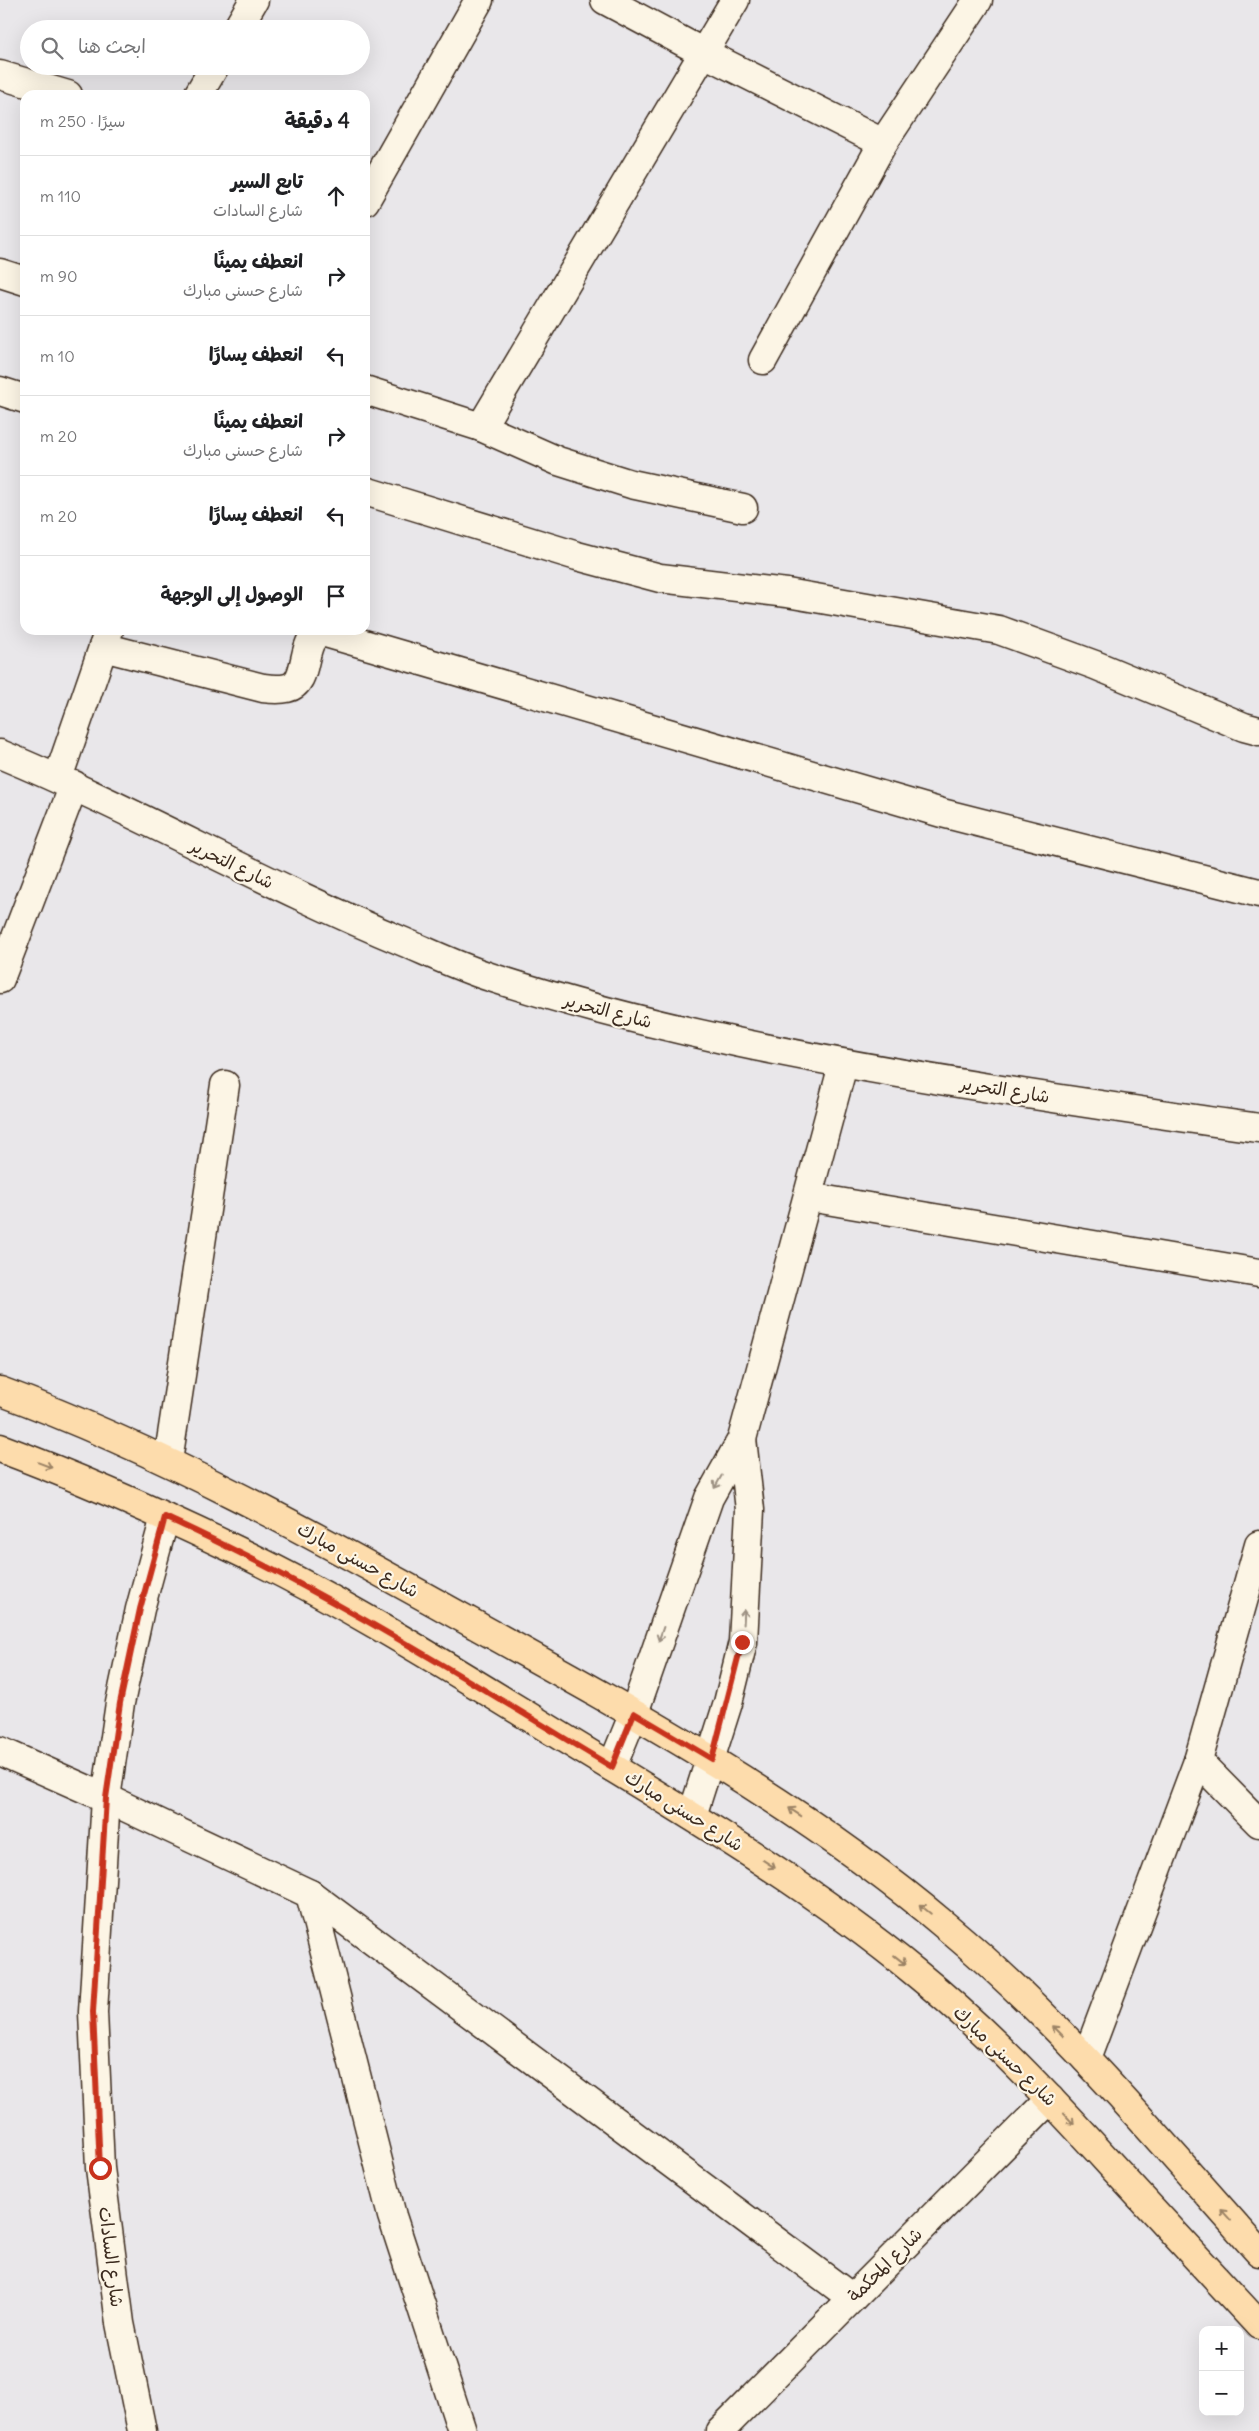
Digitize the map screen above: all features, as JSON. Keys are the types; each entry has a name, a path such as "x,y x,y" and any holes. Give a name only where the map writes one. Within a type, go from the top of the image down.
{"main road":[{"name":"شارع حسنى مبارك","path":"0,1391 86,1423 168,1462 349,1554 634,1713 712,1759 801,1816 877,1870 950,1929 1020,1993 1086,2059 1259,2252"},
{"name":"شارع حسنى مبارك","path":"0,1448 72,1476 165,1517 238,1551 328,1598 692,1816 770,1865 847,1918 919,1976 988,2038 1050,2099 1259,2326"}],"street":[{"path":"242,20 254,0"},
{"path":"370,193 479,0"},
{"path":"605,0 704,54 883,143"},
{"path":"481,427 735,0"},
{"path":"763,360 883,143 978,0"},
{"path":"0,75 51,90"},
{"path":"201,90 210,75"},
{"path":"0,273 20,279"},
{"path":"0,391 20,397"},
{"path":"370,392 481,427 558,461 631,484 744,508"},
{"path":"370,493 577,556 660,578 787,593 999,630 1095,665 1244,726 1259,730"},
{"path":"0,979 66,781 106,638 263,688 278,689 289,688 297,681 302,673 312,638 316,635"},
{"path":"333,635 942,813 1259,893"},
{"name":"شارع التحرير","path":"0,754 66,781 277,887 487,976 604,1011 704,1036 843,1065 1159,1115 1259,1128"},
{"path":"612,1767 634,1713 708,1498 742,1440 843,1065"},
{"path":"168,1462 226,1085"},
{"path":"809,1196 1259,1274"},
{"path":"692,1816 712,1759 742,1642 750,1510 742,1440"},
{"name":"شارع السادات","path":"142,2431 120,2323 100,2168 93,2012 106,1798 120,1703 140,1609 165,1517"},
{"path":"1086,2059 1198,1761 1259,1546"},
{"path":"0,1751 106,1798 310,1894 852,2298"},
{"path":"1198,1761 1259,1823"},
{"path":"310,1894 392,2216 462,2431"},
{"name":"شارع المحكمة","path":"720,2431 1050,2099"}],"route":[{"path":"100,2168 93,2012 106,1798 120,1703 140,1609 165,1517 238,1551 328,1598 416,1648 612,1767 634,1713 712,1759 728,1703 742,1642"}]}
